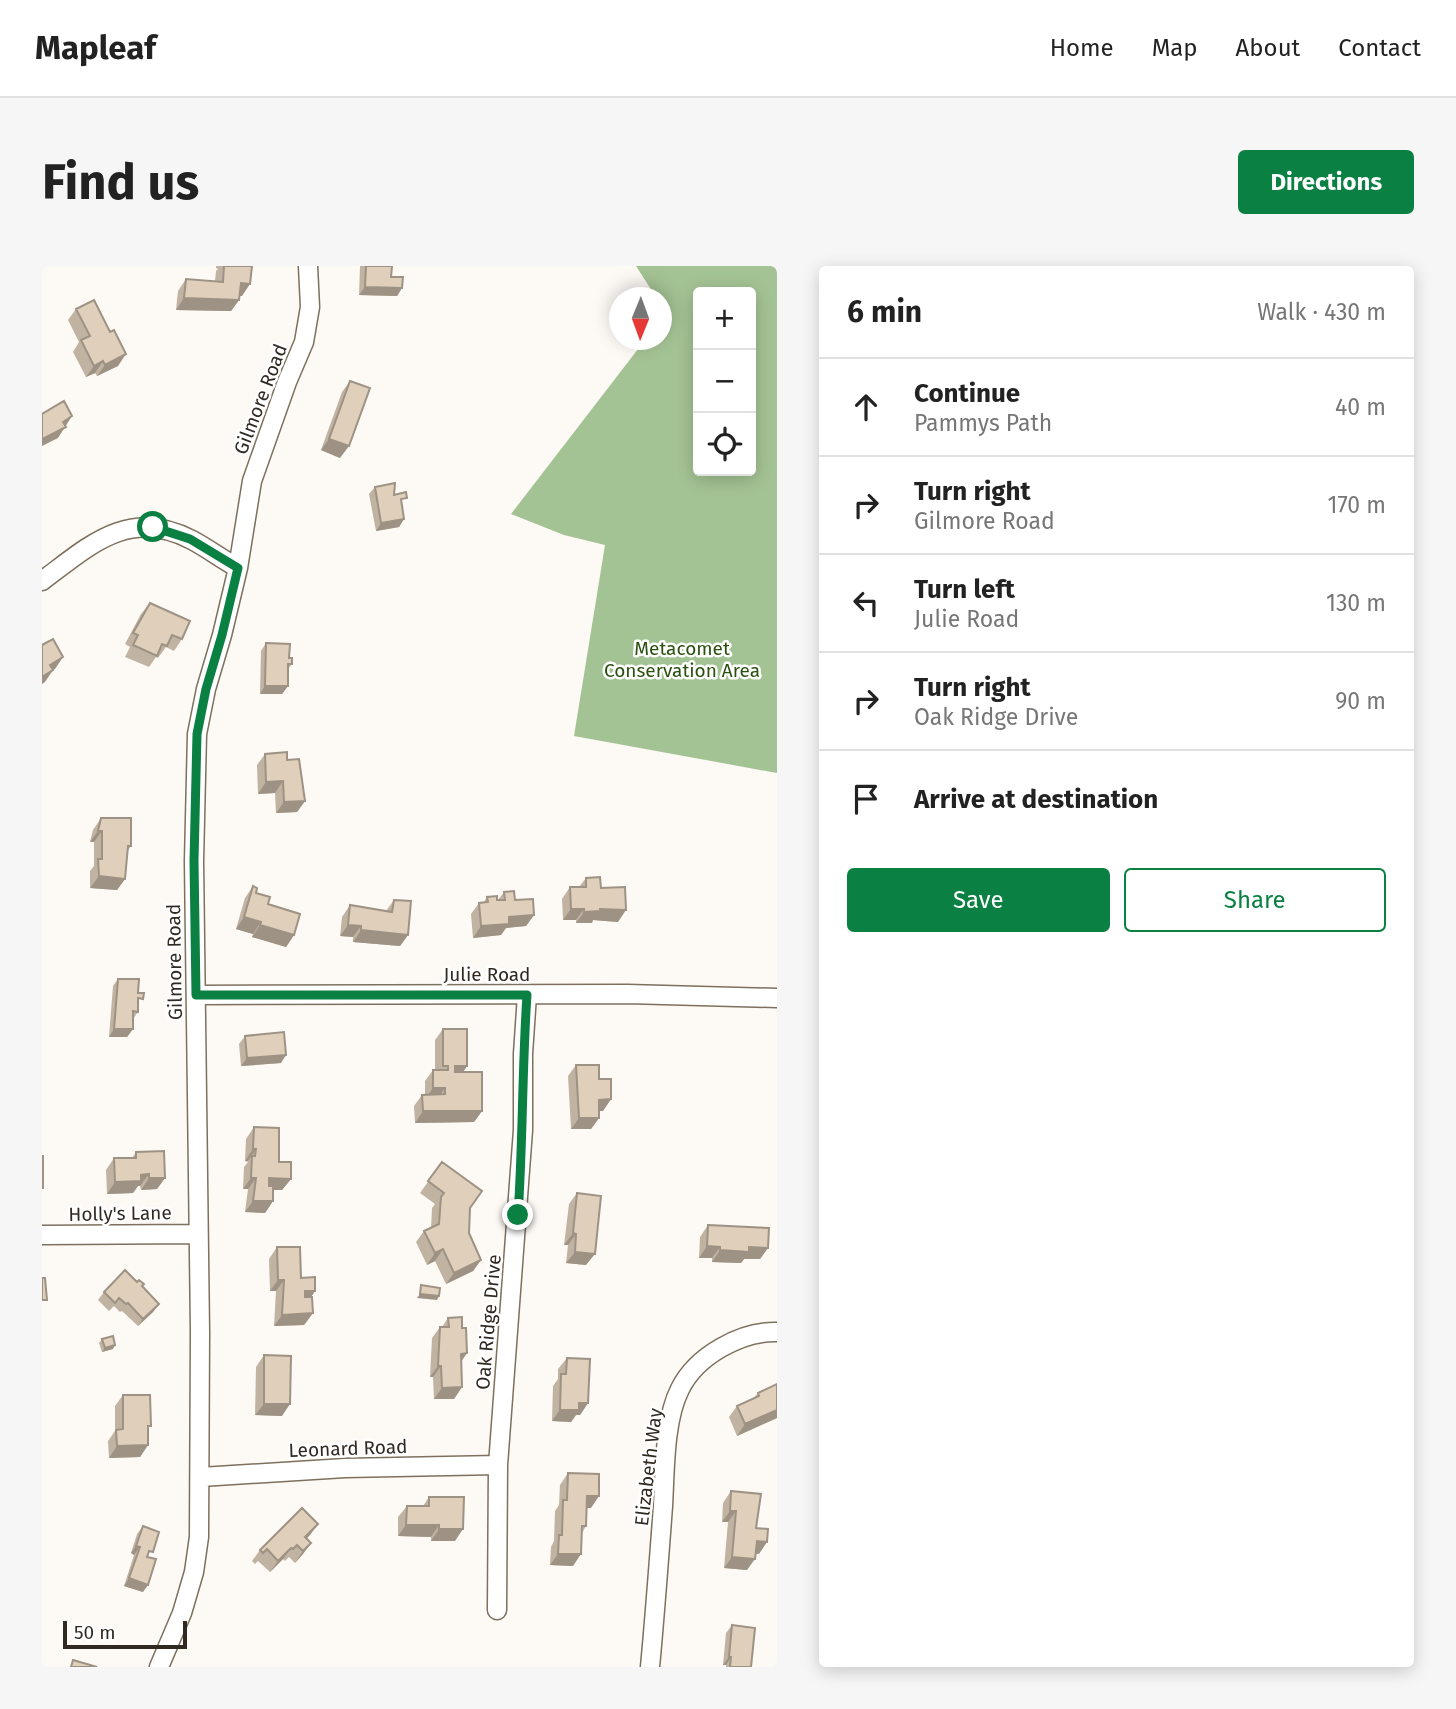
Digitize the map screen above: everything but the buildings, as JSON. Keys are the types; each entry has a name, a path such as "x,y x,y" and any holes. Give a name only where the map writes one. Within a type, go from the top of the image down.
{"street":[{"name":"Gilmore Road","path":"159,1667 182,1612 194,1572 199,1536 201,1477 194,861 197,734 238,568 252,481 307,331 310,307 308,266"},
{"path":"42,581 92,543 129,527 153,527 190,539 238,568"},
{"name":"Julie Road","path":"196,995 627,994 777,998"},
{"name":"Oak Ridge Drive","path":"497,1610 498,1465 523,1130 523,1054 527,995"},
{"name":"Holly's Lane","path":"42,1235 198,1234"},
{"name":"Elizabeth Way","path":"650,1667 666,1461 671,1420 680,1389 704,1359 737,1339 764,1332 777,1332"},
{"name":"Leonard Road","path":"201,1477 345,1468 498,1465"}],"green space":[{"name":"Metacomet Conservation Area","path":"636,266 777,266 777,773 574,736 605,545 564,535 511,514 637,350 672,350 672,287 650,287"}],"route":[{"path":"153,527 190,539 238,568 197,734 194,861 196,995 527,995 518,1215"}]}
